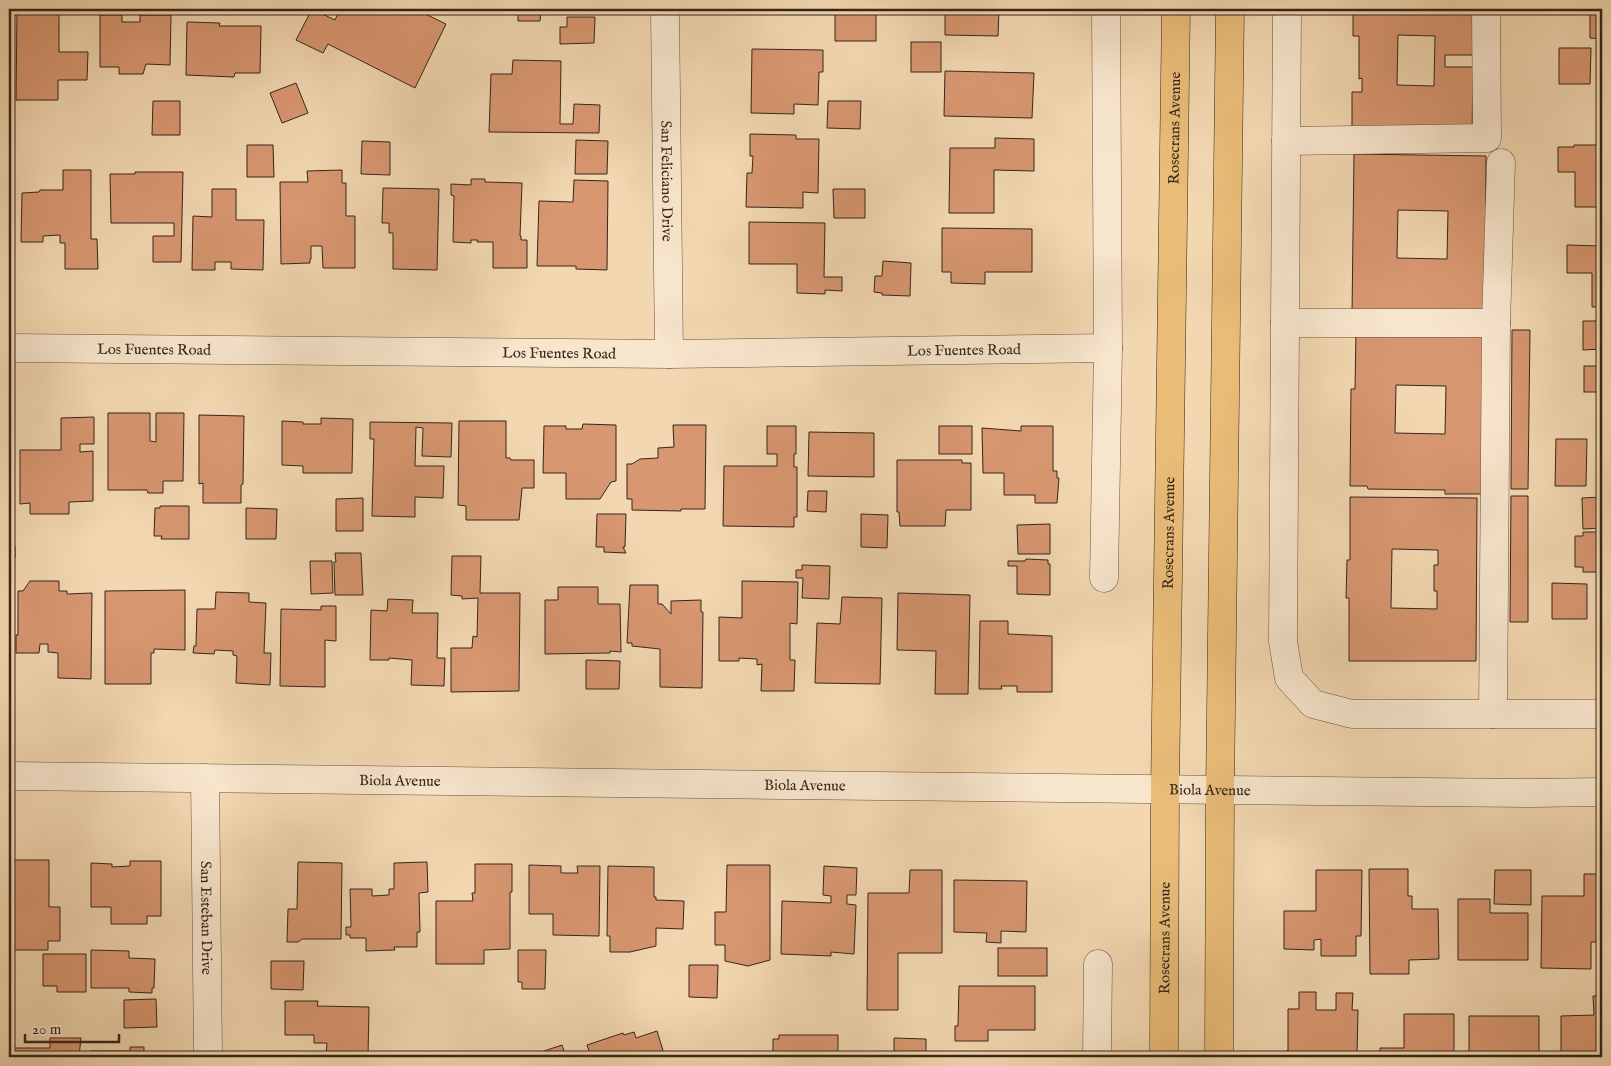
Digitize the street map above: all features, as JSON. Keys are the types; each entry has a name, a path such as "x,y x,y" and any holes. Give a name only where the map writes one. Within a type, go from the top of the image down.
{"main road":[{"name":"Rosecrans Avenue","path":"1164,1057 1165,790 1176,9"},
{"path":"1219,1057 1220,790 1230,9"}],"street":[{"name":"San Feliciano Drive","path":"665,9 669,354"},
{"path":"1104,578 1108,348 1106,9"},
{"path":"1287,9 1283,641 1288,678 1313,704 1352,714 1602,714"},
{"path":"1286,141 1487,138 1486,9"},
{"path":"1493,714 1496,323 1501,163"},
{"path":"1285,323 1496,323"},
{"name":"Los Fuentes Road","path":"9,348 669,354 1108,348"},
{"name":"Biola Avenue","path":"9,776 1165,790 1602,792"},
{"name":"San Esteban Drive","path":"205,778 208,1057"},
{"path":"1097,1057 1098,964"}],"building":[{"path":"17,9 59,9 59,52 88,52 87,80 58,80 58,100 16,100"},
{"path":"312,9 335,20 340,9 415,9 446,24 415,88 328,44 323,53 296,40"},
{"path":"518,9 598,9 598,11 541,11 540,21 518,21"},
{"path":"820,9 869,9 869,12 876,12 876,41 835,41 835,14 820,14"},
{"path":"945,9 999,9 998,36 945,35"},
{"path":"1353,9 1473,9 1473,55 1445,55 1445,67 1473,67 1472,136 1352,136 1352,92 1362,92 1362,78 1359,79 1359,36 1353,36","holes":["1398,35 1435,36 1434,86 1397,85"]},
{"path":"1590,9 1602,9 1602,39 1590,38"},
{"path":"100,15 122,15 122,22 140,22 140,15 171,15 170,65 146,64 143,74 119,74 119,67 100,67"},
{"path":"567,17 595,17 594,43 560,44 560,27 567,27"},
{"path":"187,22 220,23 219,26 261,26 260,73 235,73 234,77 186,75"},
{"path":"911,42 941,42 941,72 911,72"},
{"path":"1559,48 1591,48 1590,84 1559,84"},
{"path":"752,49 823,50 823,72 819,72 818,105 794,104 794,114 751,113"},
{"path":"513,60 561,61 560,124 573,124 574,104 600,105 599,133 489,132 491,74 512,74"},
{"path":"945,71 1034,73 1032,118 944,116"},
{"path":"296,83 308,113 282,123 270,93"},
{"path":"153,101 180,101 180,135 152,135"},
{"path":"828,101 861,101 860,129 827,128"},
{"path":"750,134 796,135 796,139 819,139 818,193 803,192 803,208 746,207 747,173 752,173 753,156 750,156"},
{"path":"995,138 1034,139 1034,171 994,170 994,213 949,213 950,148 995,148"},
{"path":"576,140 608,141 607,174 575,174"},
{"path":"362,141 390,142 390,175 361,174"},
{"path":"247,145 273,145 274,177 247,177"},
{"path":"1574,145 1602,145 1602,207 1575,207 1575,172 1558,172 1558,147 1574,147"},
{"path":"1354,154 1486,156 1485,315 1352,314","holes":["1398,210 1448,211 1447,259 1397,258"]},
{"path":"63,170 91,170 91,239 97,239 98,269 65,269 65,243 60,243 60,235 43,236 43,242 21,242 22,193 39,192 40,190 63,190"},
{"path":"342,170 342,183 346,183 346,216 355,216 355,268 323,268 322,246 311,246 310,263 281,264 280,182 308,182 307,171"},
{"path":"135,172 183,172 181,262 153,262 153,236 174,236 174,223 111,223 110,174 135,174"},
{"path":"471,179 485,179 485,182 522,183 520,236 521,240 527,240 527,268 493,268 493,242 471,240 471,243 453,242 454,196 451,195 451,184 471,185"},
{"path":"574,180 608,181 607,270 576,269 576,266 537,266 539,201 573,202"},
{"path":"383,188 439,189 437,270 393,269 393,233 389,233 389,223 382,223"},
{"path":"212,189 236,189 236,220 264,220 263,270 231,269 231,262 215,262 215,270 192,270 193,216 212,217"},
{"path":"833,189 865,189 865,218 834,218"},
{"path":"749,222 825,223 824,277 842,277 842,291 825,290 825,294 797,293 797,264 749,264"},
{"path":"942,228 1032,229 1032,272 985,272 985,284 951,283 951,272 942,272"},
{"path":"1567,245 1602,246 1602,307 1592,307 1592,273 1567,273"},
{"path":"883,261 911,263 910,296 882,295 882,293 874,292 875,276 882,276"},
{"path":"1583,321 1602,321 1602,349 1583,350"},
{"path":"1485,330 1481,494 1445,494 1445,490 1368,489 1367,486 1350,486 1351,389 1355,389 1356,332","holes":["1396,385 1446,386 1445,434 1395,433"]},
{"path":"1512,330 1530,330 1528,489 1511,489"},
{"path":"1584,366 1602,366 1602,392 1584,392"},
{"path":"108,413 150,413 150,441 156,442 156,413 184,413 183,481 163,481 163,493 148,493 147,490 108,490"},
{"path":"199,415 244,416 241,503 203,503 203,483 199,484"},
{"path":"94,417 94,444 80,444 80,452 93,451 93,501 69,502 69,514 30,514 30,503 20,504 20,450 61,450 61,418"},
{"path":"321,418 353,419 352,473 303,473 303,466 282,465 282,421 321,424"},
{"path":"459,421 506,421 506,458 511,460 534,460 534,488 522,488 519,520 466,520 466,506 458,505"},
{"path":"370,422 452,423 451,457 422,456 423,428 416,427 415,466 444,466 443,498 415,497 415,517 372,516 374,439 370,439"},
{"path":"583,424 616,425 616,481 611,482 600,499 566,499 566,473 543,473 544,426 566,426 566,429 582,429"},
{"path":"673,425 706,425 705,509 681,509 681,511 632,510 632,499 627,499 627,464 632,464 640,459 658,458 658,448 674,447"},
{"path":"767,426 796,426 794,467 797,467 797,517 794,517 794,527 723,526 724,466 777,466 777,454 767,454"},
{"path":"939,426 972,426 972,454 939,454"},
{"path":"1021,426 1053,426 1053,471 1057,471 1057,478 1059,478 1057,503 1035,503 1035,495 1004,495 1004,473 983,473 982,428 1021,431"},
{"path":"809,432 874,433 874,477 808,476"},
{"path":"1556,439 1587,439 1586,486 1555,486"},
{"path":"897,460 962,460 962,463 971,463 971,510 946,510 945,526 900,526 899,512 897,512"},
{"path":"808,491 827,491 826,512 807,511"},
{"path":"1511,496 1528,496 1528,622 1510,622"},
{"path":"1350,497 1477,498 1476,661 1349,661 1349,598 1346,598 1347,560 1350,560","holes":["1392,549 1438,550 1438,565 1434,565 1434,591 1437,591 1437,609 1391,608"]},
{"path":"1602,497 1602,528 1583,529 1582,498"},
{"path":"363,498 363,531 336,531 336,499"},
{"path":"9,504 13,504 13,538 9,538"},
{"path":"160,506 189,506 189,539 161,539 162,536 154,536 155,508 160,508"},
{"path":"246,508 277,509 276,539 246,539"},
{"path":"597,514 626,514 625,547 623,547 626,553 604,552 604,547 596,547"},
{"path":"861,514 888,515 887,548 861,547"},
{"path":"1050,524 1050,554 1018,554 1017,525"},
{"path":"1583,532 1602,532 1602,572 1583,572 1583,567 1575,567 1575,536 1583,536"},
{"path":"9,547 15,547 15,557 9,557"},
{"path":"335,553 361,553 363,595 335,595"},
{"path":"452,556 481,556 480,593 520,593 519,691 451,692 451,648 472,648 473,636 477,637 478,598 462,599 462,596 451,595"},
{"path":"9,559 14,559 13,591 9,591"},
{"path":"1026,559 1048,560 1048,564 1050,564 1050,595 1017,594 1017,566 1008,566 1008,561 1025,561"},
{"path":"310,561 332,561 333,593 311,594"},
{"path":"802,565 830,566 829,599 802,598 803,578 796,578 796,570 802,570"},
{"path":"30,581 59,581 59,591 67,591 67,594 92,593 91,679 58,678 58,653 48,652 48,644 40,644 39,653 16,653 18,591 23,591"},
{"path":"742,581 798,582 797,624 790,623 790,660 795,660 794,691 761,691 762,664 757,665 757,659 739,658 739,661 719,661 719,617 742,618"},
{"path":"1552,583 1587,584 1587,619 1552,619"},
{"path":"630,585 658,585 658,604 662,604 671,614 671,601 701,600 701,612 703,612 702,688 660,687 660,649 632,646 632,643 627,643"},
{"path":"558,587 598,587 598,604 620,604 621,652 545,654 545,600 558,600"},
{"path":"185,590 185,650 154,649 154,653 151,653 151,684 105,684 105,591"},
{"path":"216,592 249,593 249,602 266,603 264,653 271,653 270,685 236,683 237,656 233,655 233,651 215,650 214,654 193,653 194,646 196,646 197,609 215,609"},
{"path":"898,593 970,595 968,694 935,694 936,651 897,650"},
{"path":"842,597 882,598 880,684 815,683 817,623 840,624"},
{"path":"388,599 413,600 412,613 438,613 437,658 445,658 444,686 411,685 412,660 389,658 389,660 370,660 371,610 387,611"},
{"path":"321,606 336,606 336,641 325,640 325,687 280,686 281,609 321,610"},
{"path":"980,621 1008,621 1008,634 1052,636 1052,692 1017,692 1017,686 1001,686 1002,689 979,689"},
{"path":"586,660 620,661 619,689 586,689"},
{"path":"9,860 49,860 49,907 60,907 60,941 48,941 48,950 9,950"},
{"path":"130,861 161,861 161,916 147,916 147,924 111,924 111,907 91,907 91,863 112,864 112,867 130,866"},
{"path":"298,862 342,863 341,939 302,939 298,942 287,942 288,909 297,909"},
{"path":"427,862 428,892 419,893 420,932 417,932 417,947 394,947 395,950 366,951 366,938 350,938 350,935 346,935 346,927 351,927 350,889 372,889 372,896 389,895 389,889 394,889 394,863"},
{"path":"475,864 512,864 510,949 484,950 484,964 436,964 436,901 473,901 472,893 475,893"},
{"path":"529,865 561,866 561,873 578,873 577,866 600,866 599,936 553,935 553,914 529,914"},
{"path":"727,865 770,865 770,960 748,966 725,961 725,945 715,945 715,912 726,912"},
{"path":"608,866 654,867 654,897 656,897 656,900 684,901 683,929 656,928 656,946 630,952 610,952 610,936 607,936"},
{"path":"824,866 857,868 856,895 847,895 847,904 856,905 854,954 831,952 831,956 781,954 782,901 831,903 831,896 823,895"},
{"path":"1369,869 1408,869 1408,896 1412,896 1412,909 1438,909 1439,959 1409,960 1409,974 1370,974"},
{"path":"910,870 942,870 942,953 898,953 898,1010 867,1010 868,893 909,893"},
{"path":"1316,870 1362,870 1361,936 1356,936 1356,956 1321,956 1321,939 1314,940 1314,950 1284,949 1284,911 1316,911"},
{"path":"1495,870 1531,870 1531,905 1494,904"},
{"path":"1584,874 1602,874 1602,942 1591,942 1591,969 1541,968 1542,896 1584,896"},
{"path":"954,880 1027,881 1026,932 1001,931 1001,943 986,942 987,933 954,932"},
{"path":"1458,899 1490,899 1490,913 1528,913 1528,960 1458,960"},
{"path":"998,948 1047,948 1047,976 998,976"},
{"path":"91,950 129,951 129,958 155,959 154,988 152,988 152,993 129,992 129,988 91,988"},
{"path":"518,950 546,950 545,989 522,989 522,982 518,982"},
{"path":"43,954 86,954 86,992 57,992 57,986 43,986"},
{"path":"271,961 304,961 303,990 271,989"},
{"path":"689,965 718,965 717,998 689,997"},
{"path":"959,986 1035,986 1035,1030 988,1030 988,1041 955,1041 955,1026 958,1026"},
{"path":"1299,992 1316,992 1316,1010 1336,1010 1336,993 1353,993 1352,1010 1358,1010 1357,1057 1286,1057 1286,1051 1288,1051 1288,1009 1299,1009"},
{"path":"1593,996 1602,996 1602,1057 1561,1057 1561,1016 1594,1015"},
{"path":"156,999 157,1027 124,1028 124,1000"},
{"path":"285,1001 318,1001 317,1006 369,1007 368,1057 326,1057 327,1043 314,1043 314,1035 285,1035"},
{"path":"1404,1014 1454,1014 1454,1057 1380,1057 1380,1048 1404,1048"},
{"path":"1469,1016 1539,1016 1539,1057 1467,1057 1469,1056"},
{"path":"657,1031 665,1057 591,1057 587,1045 623,1033 624,1035 634,1032 636,1038"},
{"path":"779,1035 838,1035 838,1057 773,1057 773,1039 779,1039"},
{"path":"50,1038 81,1038 79,1057 9,1057 9,1048 50,1048"},
{"path":"894,1038 926,1039 926,1057 894,1057"},
{"path":"562,1045 566,1057 536,1057 535,1054"},
{"path":"130,1047 144,1047 144,1057 90,1057 90,1051 130,1051"}]}
